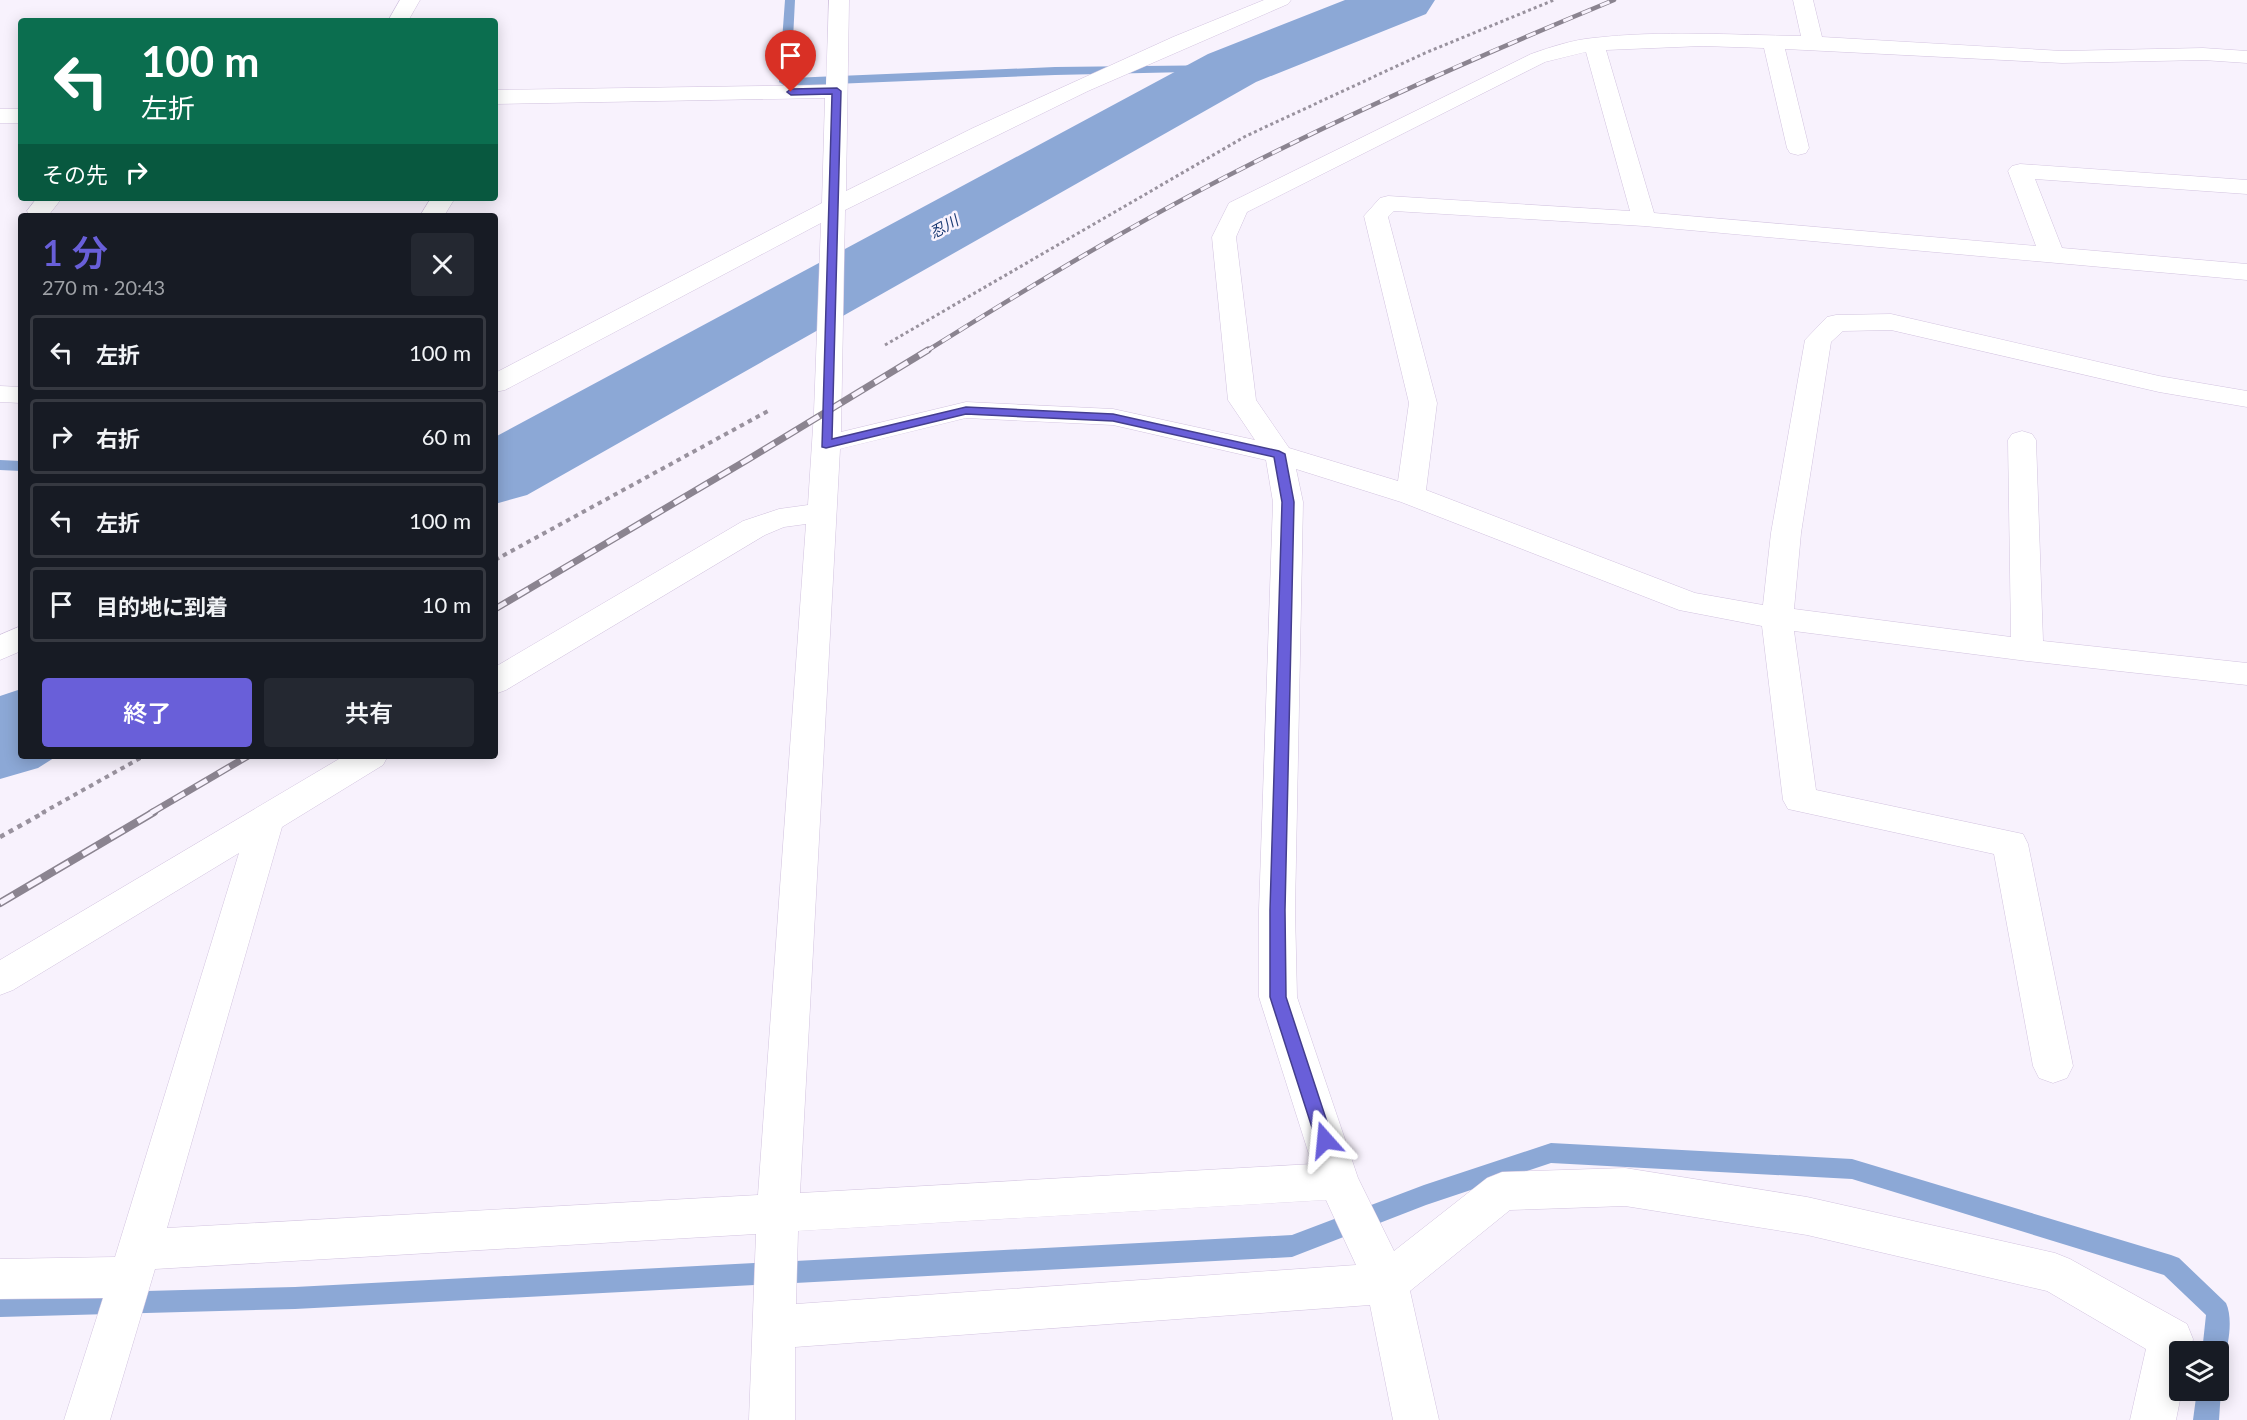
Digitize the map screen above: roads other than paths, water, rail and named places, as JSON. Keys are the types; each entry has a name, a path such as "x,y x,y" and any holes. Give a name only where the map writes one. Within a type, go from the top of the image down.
{"street":[{"path":"400,18 410,0"},
{"path":"772,1420 778,1215 823,513 839,0"},
{"path":"498,382 1181,40 1281,0"},
{"path":"1803,0 1813,43"},
{"path":"1416,1420 1387,1283 1338,1181 1278,997 1277,910 1288,502 1279,454 1242,400 1224,237 1237,208 1538,58 1594,44 1702,40 1813,43 2062,57 2203,54 2247,57"},
{"path":"1773,42 1798,148"},
{"path":"1594,44 1644,219"},
{"path":"498,97 837,91"},
{"path":"0,116 18,116"},
{"path":"2052,255 2020,171 2247,187"},
{"path":"1410,495 1423,403 1376,216 1388,203 1644,219 2247,273"},
{"path":"2053,1066 2010,844 1800,800 1777,618 1786,533 1818,340 1836,323 1891,322 2159,384 2247,399"},
{"path":"0,394 18,395"},
{"path":"826,444 966,410 1113,417 1279,454 1410,495 1690,603 1777,618 2027,650 2247,674"},
{"path":"2022,440 2027,650"},
{"path":"498,680 754,528 779,518 823,513"},
{"path":"0,649 18,639"},
{"path":"0,979 366,759"},
{"path":"87,1420 267,817"},
{"path":"0,1279 134,1263 778,1215 1338,1181"},
{"path":"773,1327 1387,1283 1502,1191 1625,1187 1807,1216 2055,1273 2171,1339 2153,1420"}],"waterway":[{"path":"790,0 785,82 1055,71 1232,68"},
{"name":"忍川","path":"498,473 1232,68 1403,0"},
{"path":"0,465 18,466"},
{"name":"忍川","path":"0,740 18,730"},
{"path":"0,1306 295,1298 1292,1246 1424,1195 1551,1153 1852,1169 2171,1266 2218,1311 2215,1341"},
{"path":"2206,1420 2208,1401"}],"railway":[{"path":"925,352 1082,256 1243,168 1427,80 1614,0"},
{"path":"498,607 928,350"},
{"path":"151,813 243,759"},
{"path":"0,903 154,812"}]}
